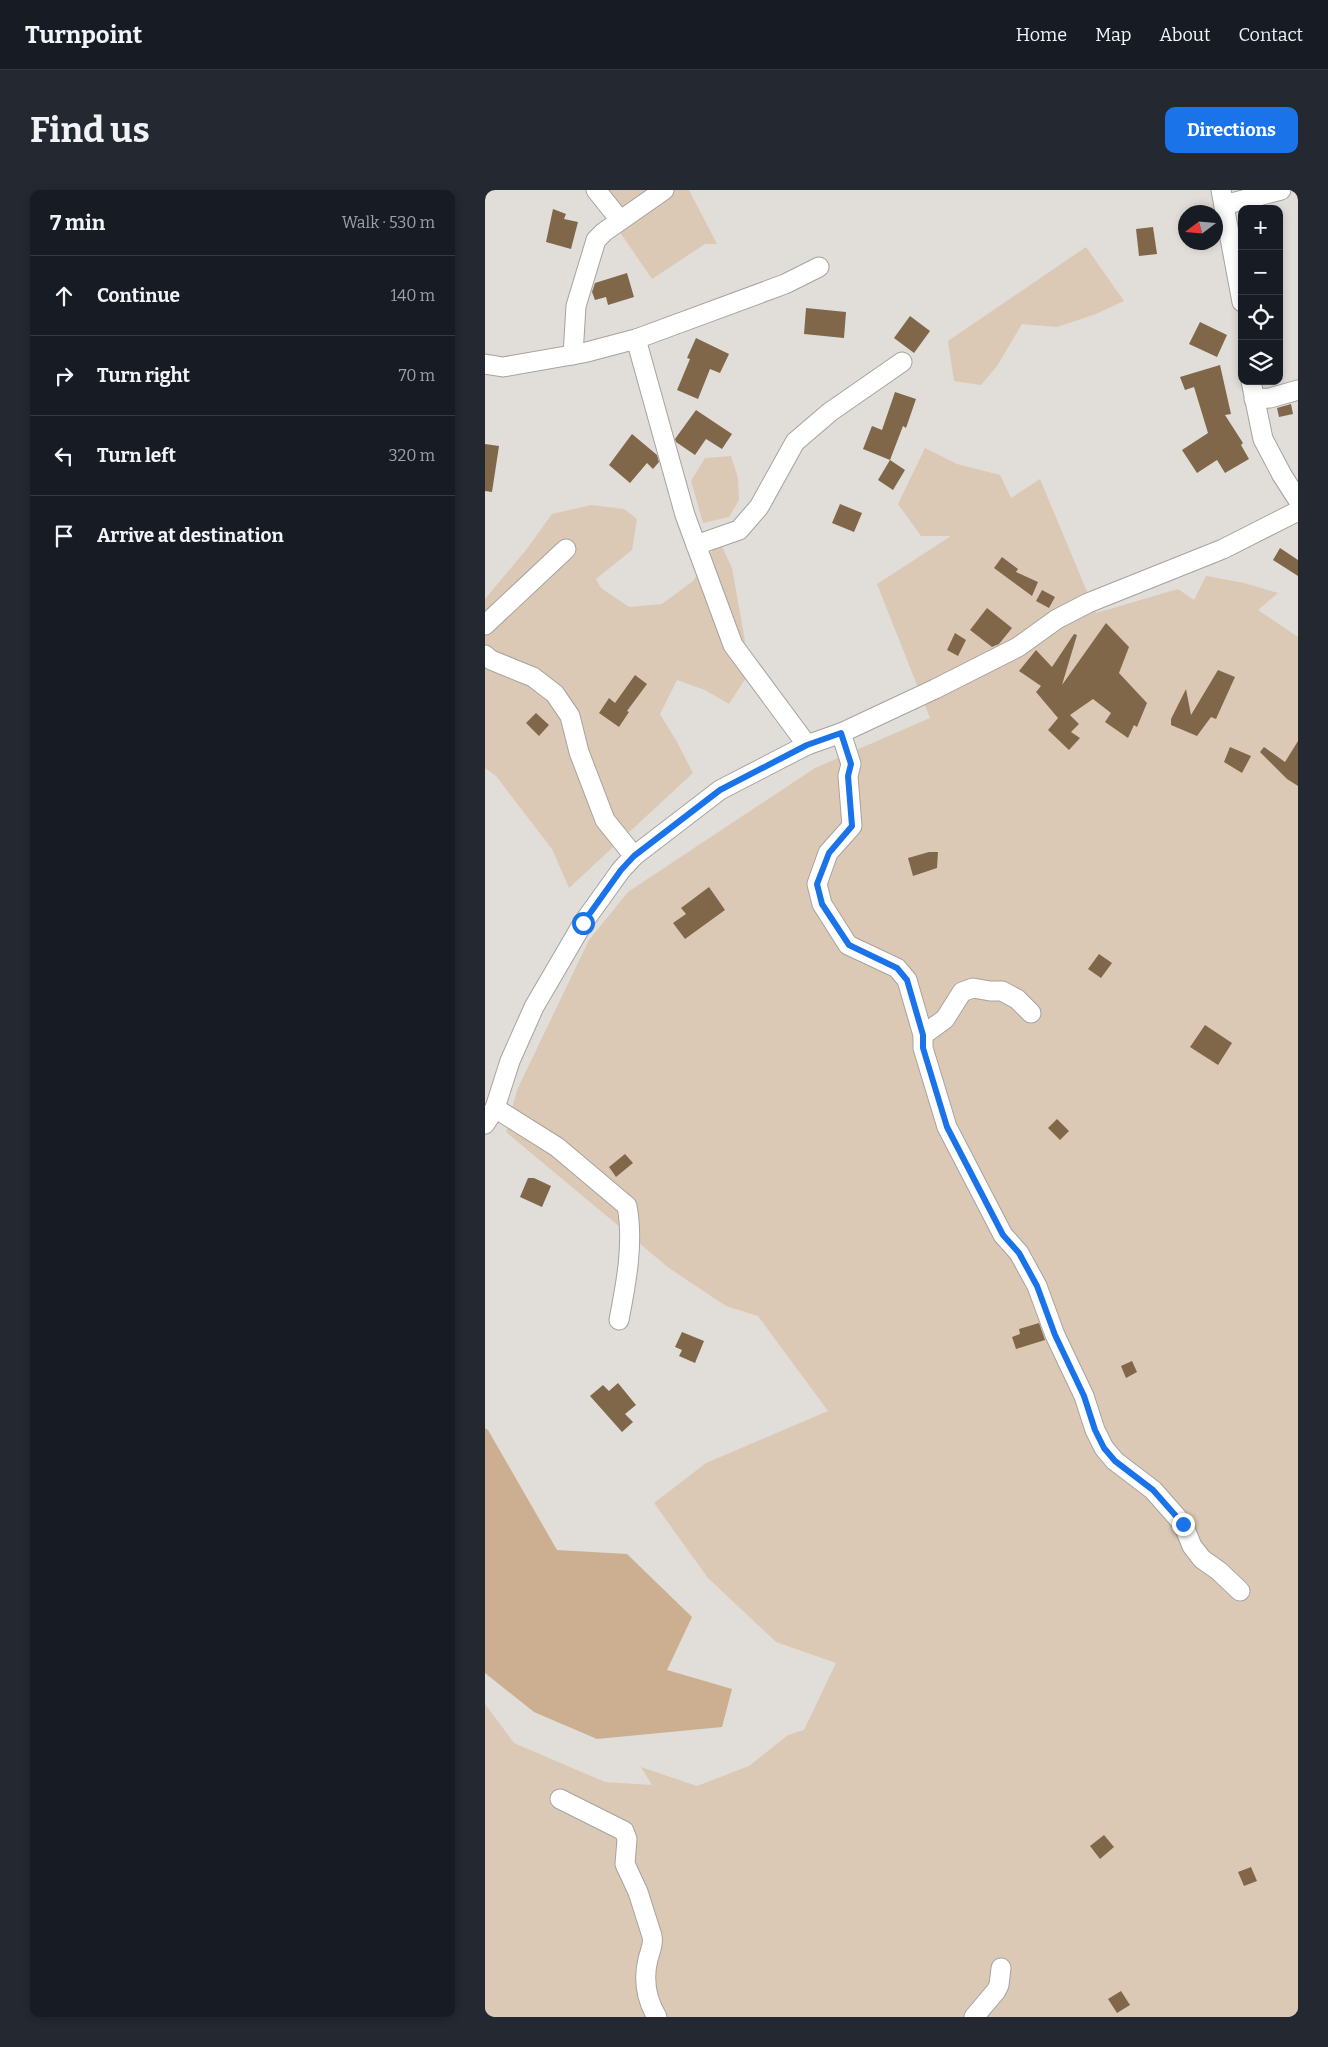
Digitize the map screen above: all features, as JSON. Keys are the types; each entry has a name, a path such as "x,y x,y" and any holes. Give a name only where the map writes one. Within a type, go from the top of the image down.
{"street":[{"path":"596,190 620,220"},
{"path":"573,355 576,306 596,240 603,232 664,190"},
{"path":"1241,295 1223,197 1281,190"},
{"path":"485,364 503,367 573,355 636,339 785,284 819,267"},
{"path":"636,339 685,515 733,645 807,745"},
{"path":"696,545 739,530 759,507 795,442 830,412 902,362"},
{"path":"1252,390 1270,398 1298,390"},
{"path":"1252,390 1263,439 1282,476 1298,500"},
{"path":"485,1124 495,1108 511,1061 534,1007 583,923 621,870 634,856 720,790 807,745 841,733 935,689 1018,647 1057,619 1088,603 1223,549 1298,511"},
{"path":"485,625 566,548"},
{"path":"485,655 491,660 533,677 555,694 570,716 582,760 605,820 634,856"},
{"path":"841,733 851,764 848,776 852,826 829,853 817,884 822,904 849,945 897,968 907,980 923,1035 923,1048 947,1127 1003,1235 1019,1253 1037,1286 1055,1335 1084,1396 1095,1430 1104,1448 1115,1461 1158,1496 1183,1524 1192,1546 1202,1559 1219,1570 1240,1591"},
{"path":"923,1035 945,1019 962,992 973,988 1002,991 1017,999 1031,1013"},
{"path":"495,1108 557,1147 627,1206 629,1216 629,1251 626,1286 619,1320"},
{"path":"559,1799 624,1831 627,1839 625,1864 638,1892 652,1936 653,1944 645,1975 647,1991 657,2017"},
{"path":"974,2017 996,1991 999,1985 1001,1968"}],"shaded area":[{"path":"591,190 689,190 717,244 705,244 652,279"},
{"path":"1086,247 1124,301 1096,314 1057,327 1022,324 997,366 981,385 954,381 948,341"},
{"path":"925,448 957,464 1000,475 1011,498 1040,479 1096,613 1178,589 1194,600 1206,576 1244,583 1278,593 1258,610 1298,637 1298,2017 485,2017 485,1704 514,1743 605,1782 652,1785 641,1767 697,1786 749,1766 788,1735 804,1730 836,1663 776,1642 708,1578 654,1503 706,1463 828,1411 758,1316 726,1306 669,1268 506,1132 517,1090 589,940 628,892 815,768 930,718 877,584 951,536 921,536 898,504"},
{"path":"731,456 738,478 739,500 729,517 703,523 691,481 705,458"},
{"path":"591,505 624,509 637,519 632,550 596,579 601,588 629,607 662,604 693,581 719,540 732,568 749,673 729,704 705,690 677,680 660,714 693,773 569,888 552,849 496,776 485,768 485,599 526,550 552,514"},
{"path":"485,1428 488,1430 557,1550 627,1554 692,1617 667,1670 732,1689 722,1727 597,1739 534,1712 485,1673"}],"building":[{"path":"553,209 566,214 564,219 578,222 571,249 546,242"},
{"path":"1153,227 1157,254 1139,256 1136,229"},
{"path":"627,273 634,297 608,305 606,297 595,300 592,292 595,283"},
{"path":"806,308 846,312 844,338 804,334"},
{"path":"910,316 930,331 914,353 894,338"},
{"path":"1200,322 1227,335 1217,357 1189,344"},
{"path":"696,338 729,354 720,373 710,369 698,399 677,390 690,359 687,358"},
{"path":"1220,365 1231,414 1225,415 1243,443 1241,445 1249,459 1225,473 1217,460 1197,473 1182,450 1208,433 1194,387 1185,390 1180,377"},
{"path":"895,392 916,399 906,428 903,426 890,460 863,449 872,426 882,430"},
{"path":"1291,404 1293,414 1279,417 1277,408"},
{"path":"696,410 732,434 722,449 706,439 695,455 676,442 675,439"},
{"path":"632,434 657,455 659,462 653,469 647,463 630,483 609,465"},
{"path":"485,444 499,446 492,492 485,491"},
{"path":"890,460 905,470 893,490 878,480"},
{"path":"840,504 862,513 854,532 832,523"},
{"path":"1280,548 1298,560 1298,576 1273,560"},
{"path":"1002,557 1018,569 1016,572 1038,582 1032,596 994,568"},
{"path":"1042,590 1055,597 1049,608 1036,601"},
{"path":"987,608 1012,628 999,644 992,647 970,630"},
{"path":"1106,623 1129,647 1119,673 1147,703 1137,727 1134,725 1128,738 1105,722 1111,713 1093,699 1070,715 1079,724 1071,732 1080,738 1069,750 1048,730 1058,718 1036,692 1041,686 1019,671 1036,650 1052,667 1074,634 1077,635 1062,685"},
{"path":"955,633 966,640 958,656 947,650"},
{"path":"1218,670 1235,677 1216,719 1211,717 1197,736 1171,725 1171,719 1186,689 1191,715"},
{"path":"635,675 647,684 627,711 629,712 619,727 599,713 609,698 615,703"},
{"path":"536,713 549,725 539,736 526,723"},
{"path":"1298,741 1298,786 1287,779 1260,752 1264,747 1285,762"},
{"path":"1230,747 1251,756 1242,773 1224,762"},
{"path":"929,852 938,852 937,868 913,876 908,858"},
{"path":"709,887 725,910 685,939 673,923 686,914 681,908"},
{"path":"1099,954 1112,963 1101,978 1088,969"},
{"path":"1205,1025 1232,1043 1218,1065 1190,1047"},
{"path":"1057,1119 1069,1131 1060,1140 1048,1128"},
{"path":"625,1154 633,1163 616,1177 609,1167"},
{"path":"528,1178 534,1178 551,1186 542,1207 520,1197"},
{"path":"1039,1323 1045,1340 1016,1349 1012,1337 1020,1334 1019,1329"},
{"path":"682,1332 704,1341 695,1363 679,1356 682,1350 675,1347"},
{"path":"1132,1361 1137,1372 1126,1378 1121,1366"},
{"path":"618,1383 636,1405 625,1414 633,1422 622,1432 590,1396 603,1385 609,1391"},
{"path":"1104,1835 1114,1847 1100,1859 1090,1846"},
{"path":"1251,1867 1257,1881 1244,1886 1238,1872"},
{"path":"1121,1991 1130,2005 1117,2013 1108,1999"}],"route":[{"path":"583,923 621,870 634,856 720,790 807,745 841,733 851,764 848,776 852,826 829,853 817,884 822,904 849,945 897,968 907,980 923,1035 923,1048 947,1127 1003,1235 1019,1253 1037,1286 1055,1335 1084,1396 1095,1430 1104,1448 1115,1461 1153,1490 1183,1524"}]}
